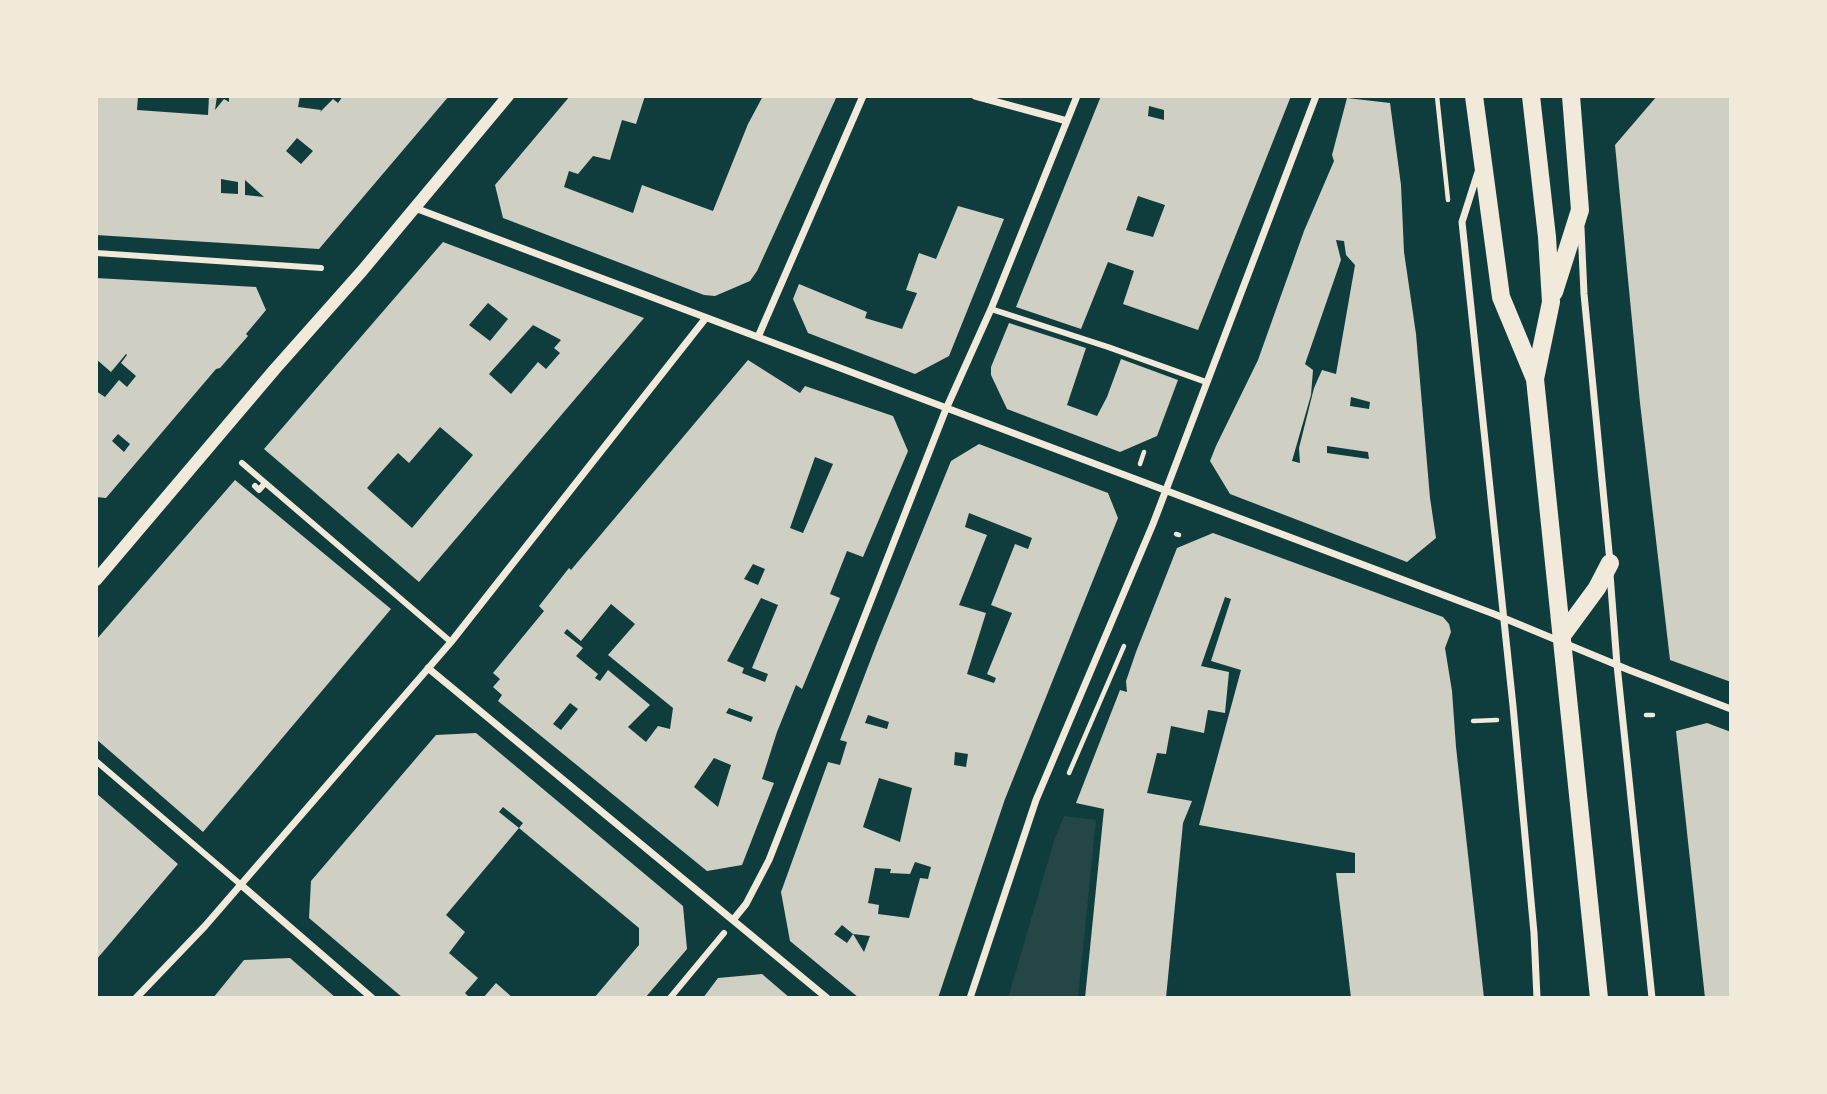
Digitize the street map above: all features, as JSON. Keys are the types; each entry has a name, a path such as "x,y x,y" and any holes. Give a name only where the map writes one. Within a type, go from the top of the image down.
{"main road":[{"path":"1474,96 1501,297 1535,379 1599,998"},
{"path":"1531,96 1551,302"},
{"path":"1535,379 1551,302 1580,210 1572,96"},
{"path":"1561,640 1597,589 1610,563"}],"street":[{"path":"96,579 508,96"},
{"path":"758,337 863,96"},
{"path":"975,96 1067,121"},
{"path":"733,920 746,904 769,860 946,408 991,309 1077,96"},
{"path":"970,998 1036,800 1141,554 1316,96"},
{"path":"1482,161 1462,222 1504,617 1537,998"},
{"path":"414,207 1504,617 1731,709"},
{"path":"1580,210 1584,294 1617,665 1652,998"},
{"path":"96,253 321,268"},
{"path":"991,309 1206,382"},
{"path":"136,998 205,926 451,642 705,318"},
{"path":"242,464 451,642"},
{"path":"255,486 260,490 265,483"},
{"path":"428,668 827,998"},
{"path":"96,761 372,998"},
{"path":"670,998 724,933"}],"path":[{"path":"1064,778 1073,769 1126,642"},
{"path":"1646,715 1653,715"},
{"path":"1473,720 1498,720"}],"shaded area":[{"path":"1064,816 1096,820 1078,998 1008,998 1054,841"}],"building":[{"path":"96,96 138,96 137,110 208,115 209,96 217,96 215,110 224,99 229,102 229,96 300,96 298,107 321,110 320,112 333,99 338,103 343,96 449,96 319,249 96,235","holes":["297,138 313,151 301,164 286,151","221,179 238,182 238,194 221,193","245,180 264,197 245,195"]},
{"path":"570,96 645,96 636,124 622,120 610,160 593,156 578,174 569,171 564,187 633,213 642,185 713,211 748,124 763,96 836,98 757,271 750,281 715,296 704,295 503,218 495,185"},
{"path":"1101,96 1291,96 1198,330 1123,304 1134,271 1108,262 1081,329 1016,307","holes":["1149,106 1164,110 1164,120 1148,116","1138,196 1165,205 1153,237 1126,230"]},
{"path":"1657,96 1731,96 1731,682 1670,660 1640,403 1615,145"},
{"path":"1347,98 1390,103 1401,185 1404,252 1416,334 1436,538 1407,562 1230,494 1210,461 1258,360 1304,231 1334,161 1332,155","holes":["1336,240 1344,241 1346,255 1355,265 1336,374 1322,370 1314,388 1299,448 1300,463 1292,461 1311,395 1313,370 1305,364 1341,260","1351,397 1370,402 1369,409 1350,406","1327,446 1368,452 1369,459 1327,453"]},
{"path":"958,206 1004,219 949,356 915,374 808,333 793,299 799,284 867,312 865,318 902,329 917,293 906,290 919,253 936,259"},
{"path":"443,242 644,318 419,582 264,449","holes":["488,303 508,319 490,341 469,325","533,325 561,340 554,348 560,353 546,369 538,362 511,394 489,374","440,427 473,455 412,528 367,488 398,453 409,463"]},
{"path":"96,278 256,287 266,310 246,334 248,336 220,368 216,369 106,498 96,497 96,391 105,397 119,380 127,387 136,376 121,363 126,354 111,372 96,359","holes":["118,434 130,444 124,452 112,441"]},
{"path":"1009,323 1086,348 1067,405 1097,416 1121,359 1178,380 1157,436 1120,452 1007,409 991,375 991,367"},
{"path":"748,360 800,393 805,386 893,416 908,451 863,557 847,551 830,594 840,598 802,689 796,685 777,732 762,779 774,783 742,865 707,871 498,701 502,695 493,687 500,679 493,673 544,611 539,606 569,568 571,570","holes":["815,457 833,464 803,533 790,528","753,564 765,569 758,585 744,579","761,598 778,605 752,668 768,674 765,682 742,673 744,668 727,661","611,604 635,624 608,655 673,708 670,729 658,726 646,742 628,727 650,705 608,670 600,681 595,678 598,674 576,656 583,648 564,633 567,629 581,641","570,703 578,709 561,730 553,724","729,708 753,717 751,722 726,713","714,758 731,765 718,807 694,787"]},
{"path":"979,444 1108,493 1118,518 1005,799 938,998 859,998 790,941 781,892 828,762 840,765 847,742 840,740 951,461","holes":["969,513 1032,538 1028,549 1015,544 991,605 1012,613 987,674 996,678 994,683 967,674 986,613 959,605 987,535 965,527","868,715 889,722 887,729 865,723","955,752 968,754 966,767 954,765","879,778 912,788 900,842 863,827","915,862 931,867 928,879 920,878 909,918 878,914 879,905 868,903 875,868 891,869 890,873 910,874","842,925 853,934 847,943 834,934","853,934 870,936 864,952"]},
{"path":"235,480 391,609 203,832 96,739 96,640"},
{"path":"1213,533 1443,617 1449,624 1451,632 1445,648 1452,691 1484,998 1351,998 1336,873 1355,873 1355,853 1199,825 1241,670 1211,661 1231,599 1225,597 1201,666 1229,672 1225,713 1208,710 1204,733 1171,726 1166,754 1157,753 1147,793 1192,801 1183,823 1166,998 1085,998 1104,809 1076,803 1120,690 1127,692 1126,681 1136,652 1177,548"},
{"path":"1707,723 1731,732 1731,998 1705,998 1676,731"},
{"path":"476,733 683,906 687,949 645,998 594,998 639,945 639,928 519,828 446,915 465,932 449,953 478,978 465,993 470,998 403,998 309,918 311,881 436,735","holes":["503,807 523,823 519,828 499,812"]},
{"path":"96,793 178,864 96,960"},
{"path":"290,958 336,998 213,998 244,960"},
{"path":"762,974 790,998 703,998 718,978"},
{"path":"496,983 513,998 483,998"}]}
